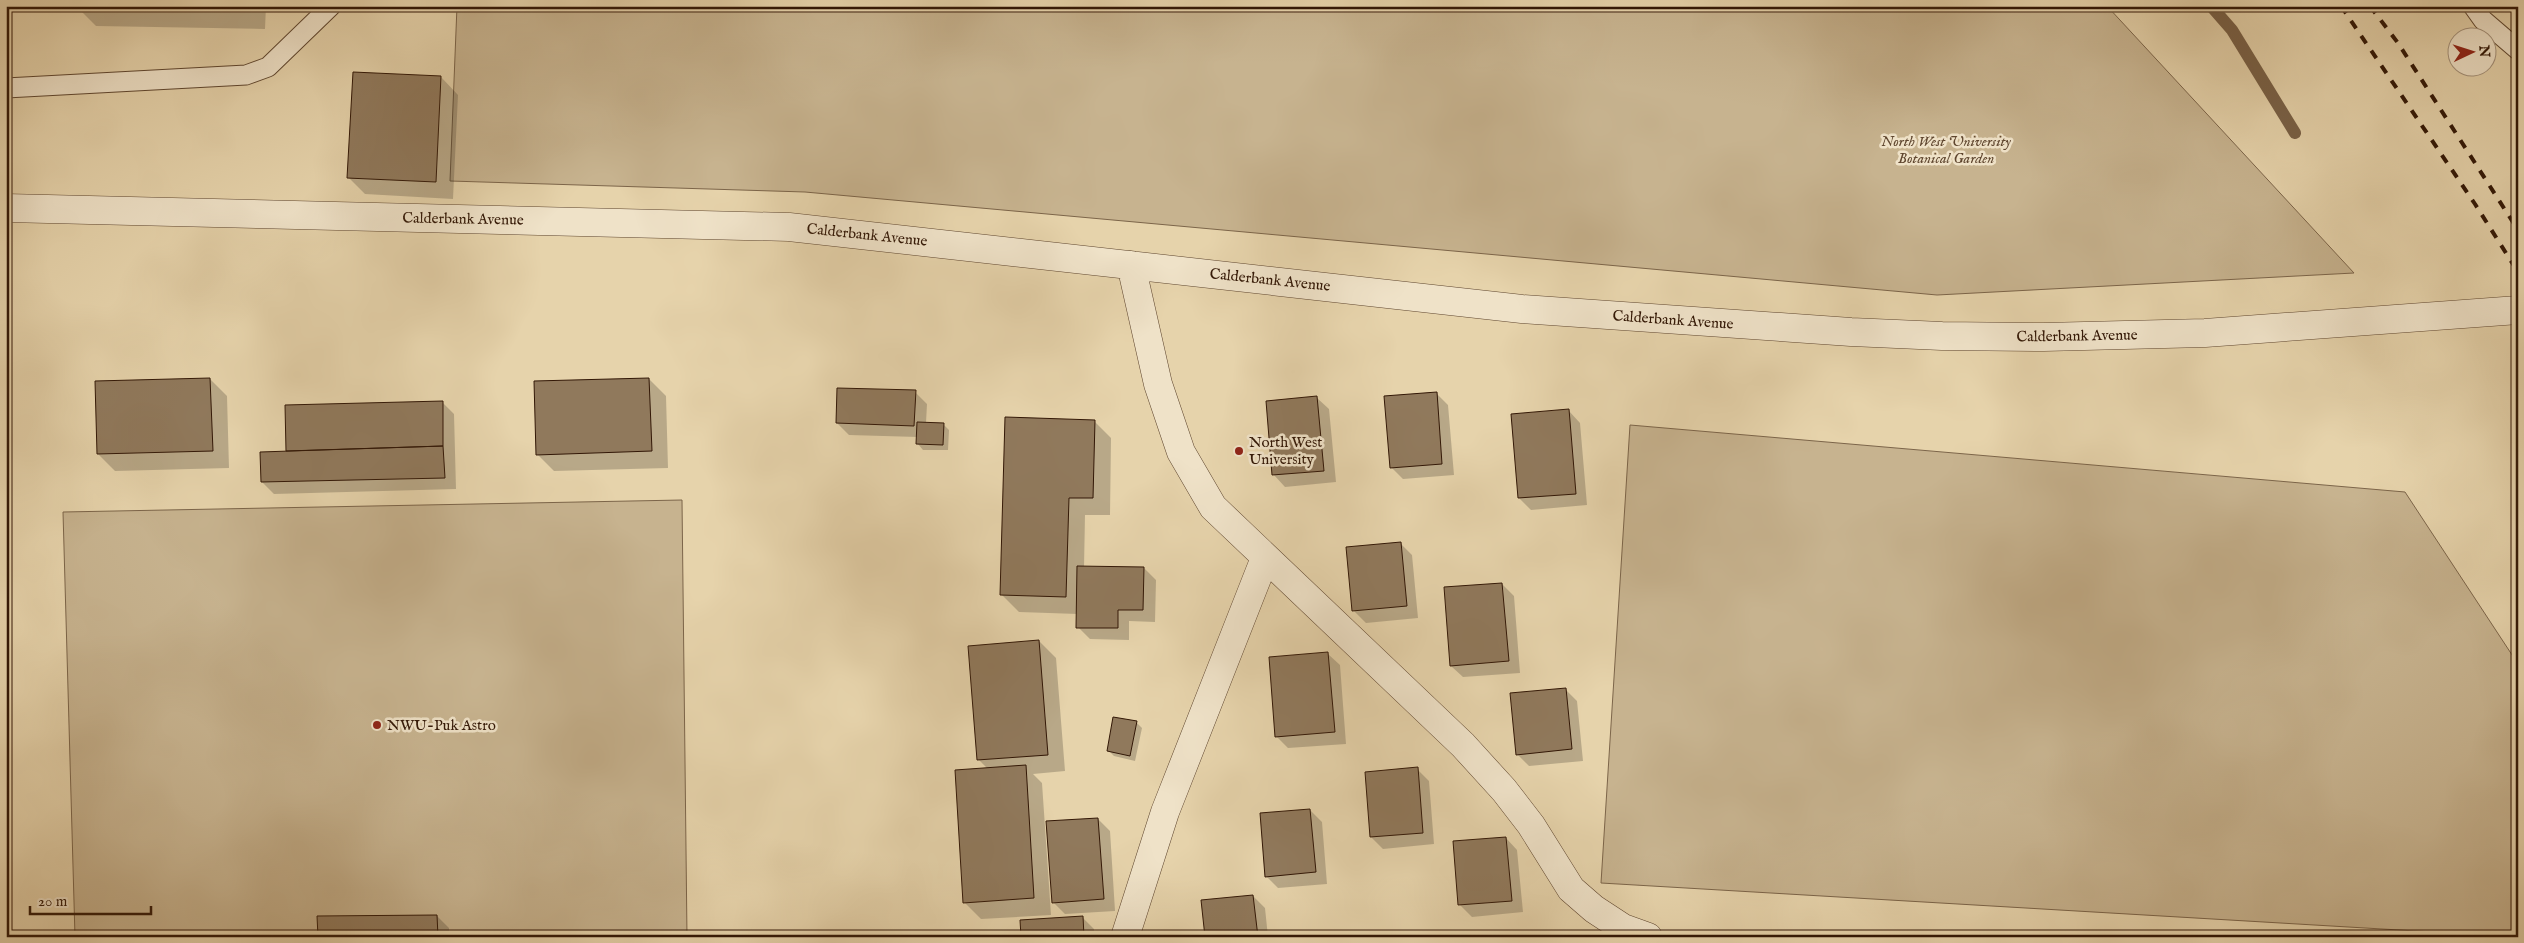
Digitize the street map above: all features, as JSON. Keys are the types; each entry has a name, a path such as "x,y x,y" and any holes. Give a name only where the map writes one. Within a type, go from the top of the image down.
{"street":[{"name":"Calderbank Avenue","path":"11,212 790,226 1522,309 1914,335 2044,337 2205,333 2518,310"},
{"path":"1131,265 1158,384 1181,452 1213,507 1463,745 1504,790 1531,825 1571,889 1594,909 1623,928 1648,937"},
{"path":"1125,937 1165,812 1265,558"}],"lane":[{"path":"6,88 246,75 268,67 330,6"},
{"path":"2473,6 2483,20 2518,50"}],"green space":[{"name":"North West University Botanical Garden","path":"457,6 2107,6 2354,273 1937,295 805,192 450,181"},
{"path":"1630,425 2405,492 2518,664 2518,937 1601,883"},
{"name":"NWU-Puk Astro","path":"682,500 687,937 75,937 63,512"}],"building":[{"path":"353,72 441,76 436,182 347,178"},
{"path":"210,378 213,451 97,454 95,381"},
{"path":"649,378 652,451 536,455 534,381"},
{"path":"837,388 916,390 914,426 836,423"},
{"path":"1437,392 1442,464 1390,468 1384,396"},
{"path":"1317,396 1324,471 1272,475 1266,401"},
{"path":"443,401 443,446 286,451 285,405"},
{"path":"1569,409 1576,494 1518,498 1511,414"},
{"path":"1005,417 1095,420 1093,498 1069,498 1066,597 1000,595"},
{"path":"917,422 944,423 943,445 916,444"},
{"path":"443,446 445,478 261,482 260,452"},
{"path":"1401,542 1407,606 1352,611 1346,547"},
{"path":"1077,566 1144,567 1143,610 1118,610 1118,628 1076,628"},
{"path":"1502,583 1509,661 1450,666 1444,587"},
{"path":"1039,640 1048,755 977,760 968,646"},
{"path":"1328,652 1335,732 1275,737 1269,657"},
{"path":"1566,688 1572,749 1516,755 1510,693"},
{"path":"1113,717 1137,721 1130,756 1107,751"},
{"path":"1026,765 1034,898 963,903 955,770"},
{"path":"1418,767 1423,833 1370,837 1365,772"},
{"path":"1310,809 1316,872 1265,877 1260,813"},
{"path":"1098,818 1104,899 1052,903 1046,821"},
{"path":"1506,837 1512,901 1458,905 1453,841"},
{"path":"1253,895 1258,937 1205,937 1201,900"},
{"path":"437,915 438,937 318,937 317,916"},
{"path":"1083,916 1084,937 1021,937 1020,920"}],"waterway":[{"path":"2211,6 2232,30 2295,133"}],"railway":[{"path":"2341,6 2475,204 2518,272"},
{"path":"2370,6 2398,43 2518,230"}],"place":[{"name":"North West University","path":"1239,451"},
{"name":"NWU-Puk Astro","path":"377,725"}]}
